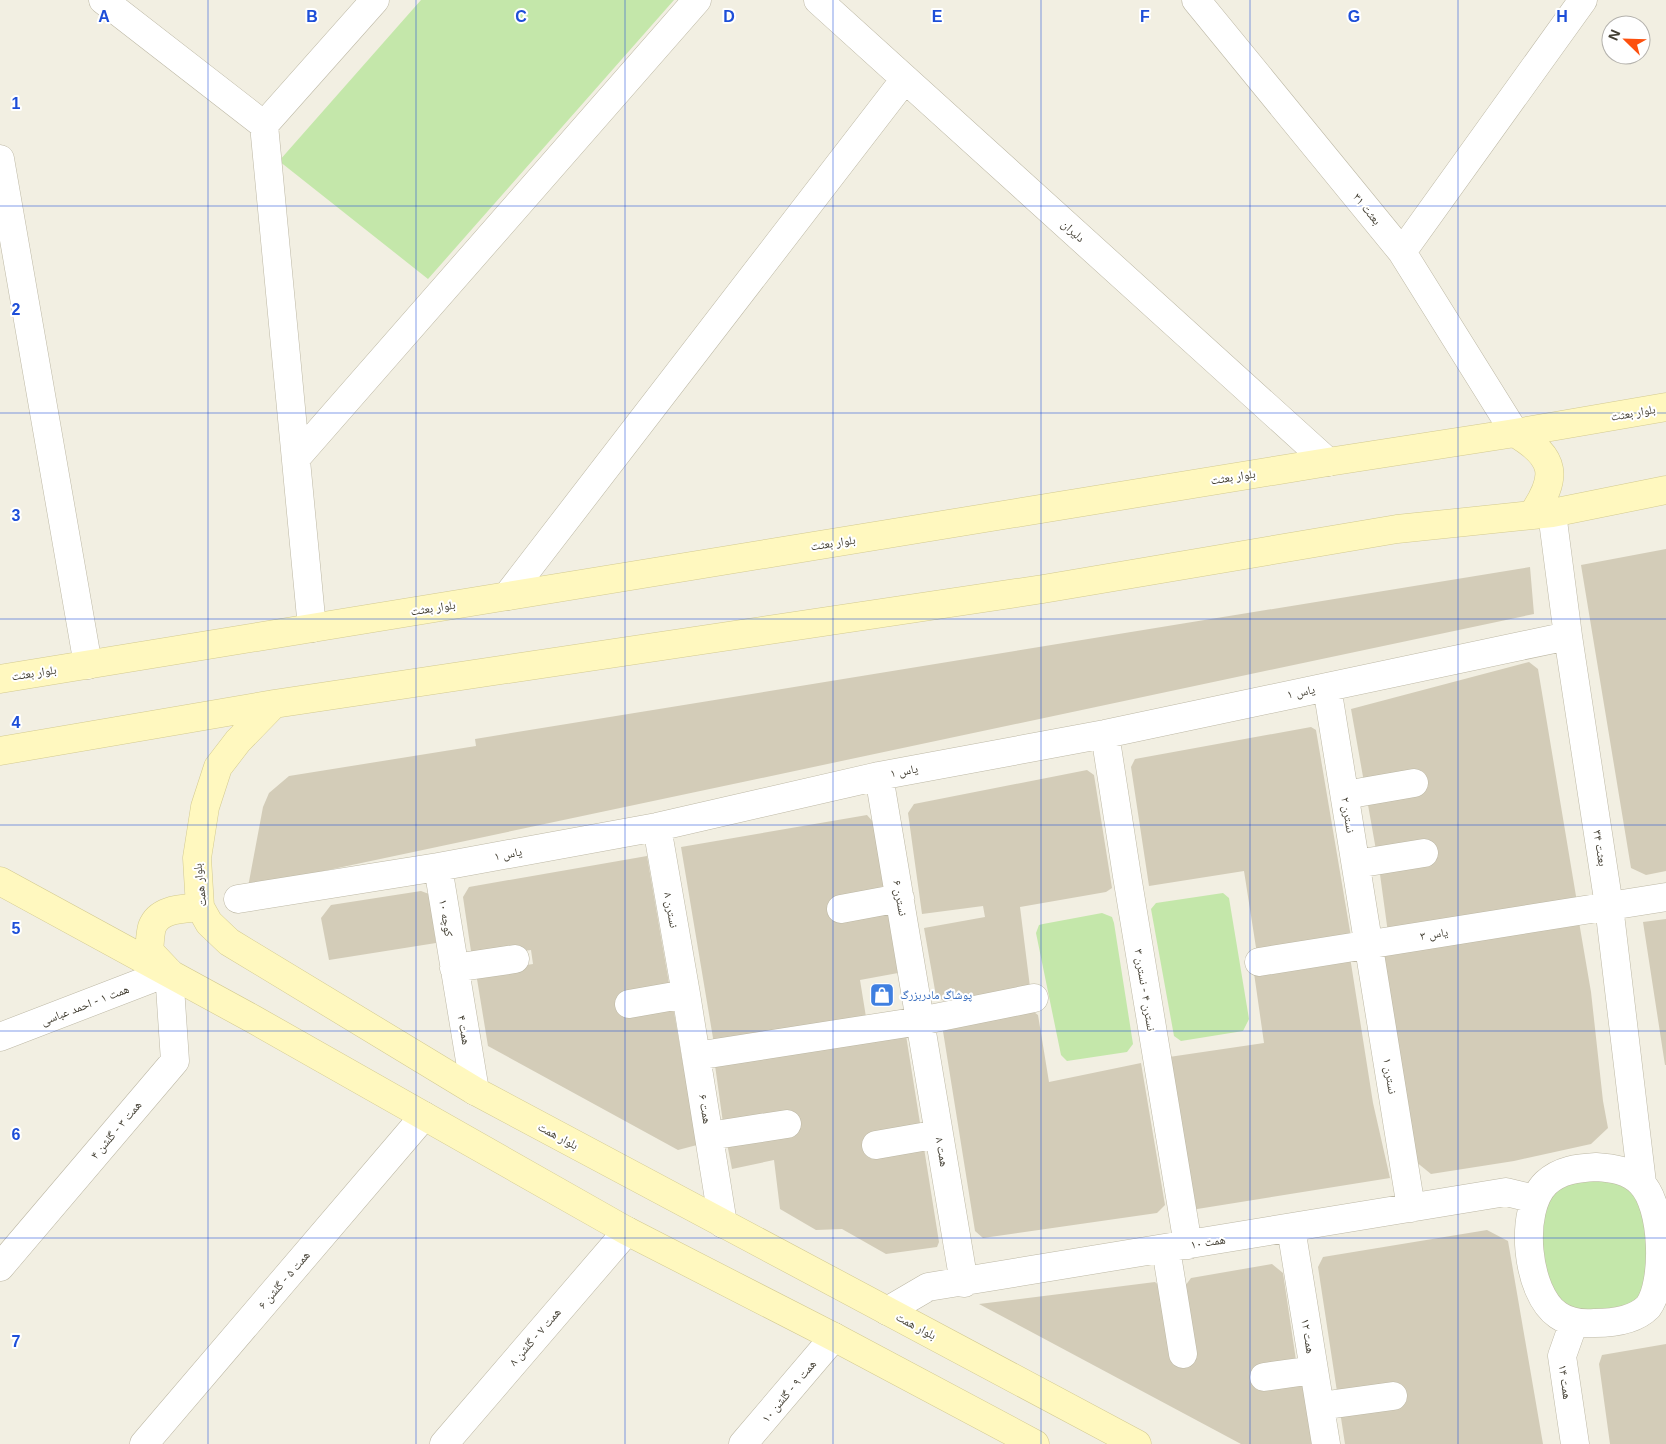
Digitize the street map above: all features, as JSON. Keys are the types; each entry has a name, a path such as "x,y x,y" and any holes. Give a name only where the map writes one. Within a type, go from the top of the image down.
{"main road":[{"name":"بلوار بعثت","path":"0,679 1666,407"},
{"path":"1515,433 1531,442 1550,466 1550,481 1544,498 1542,514"},
{"path":"0,751 274,704 1043,590 1397,529 1542,514 1666,490"},
{"name":"بلوار همت","path":"274,704 238,740 218,767 205,807 197,858 200,907 209,923 229,942 475,1091 1137,1444"},
{"path":"0,881 169,972 627,1231 834,1337 1035,1444"},
{"path":"169,972 149,951 152,926 162,914 175,909 200,907"}],"street":[{"path":"103,0 264,125 312,628"},
{"path":"264,125 375,0"},
{"path":"296,457 697,0"},
{"name":"دلیران","path":"818,0 1328,462"},
{"name":"بعثت ۳۱","path":"1196,0 1402,252 1515,433"},
{"path":"1402,252 1583,0"},
{"path":"507,596 905,79"},
{"path":"0,159 88,664"},
{"name":"بعثت ۳۴","path":"1542,514 1568,636 1609,906 1642,1183"},
{"name":"یاس ۱","path":"238,899 438,868 657,827 879,776 1105,734 1568,636"},
{"name":"نسترن ۲","path":"1327,687 1369,944"},
{"name":"نسترن ۴ - نسترن ۳","path":"1105,734 1128,885 1177,1247 1183,1354"},
{"name":"نسترن ۶","path":"879,776 920,1021"},
{"path":"1345,795 1414,783"},
{"name":"نسترن ۸","path":"657,827 686,994"},
{"path":"1356,864 1424,853"},
{"name":"کوچه ۱۰","path":"438,868 454,968"},
{"name":"یاس ۳","path":"1259,962 1666,897"},
{"path":"841,909 900,898"},
{"name":"نسترن ۱","path":"1369,944 1411,1208"},
{"path":"454,968 514,959"},
{"name":"همت ۴","path":"454,968 475,1091"},
{"name":"همت ۱ - احمد عباسی","path":"0,1037 169,972"},
{"name":"همت ۳ - گلشن ۴","path":"0,1267 175,1062 169,972"},
{"path":"629,1004 686,994"},
{"name":"همت ۶","path":"686,994 723,1224"},
{"path":"696,1056 920,1021 1034,998"},
{"name":"همت ۸","path":"920,1021 964,1282"},
{"name":"همت ۵ - گلشن ۶","path":"144,1444 424,1116"},
{"path":"709,1136 787,1124"},
{"path":"876,1145 939,1134"},
{"path":"1579,1168 1615,1168 1631,1175 1642,1183 1659,1217 1663,1262 1660,1300 1634,1316 1621,1320 1593,1324 1574,1322 1559,1316 1548,1306 1534,1274 1529,1236 1535,1199 1547,1182 1563,1172 1579,1168"},
{"name":"همت ۱۰","path":"887,1311 928,1287 1506,1192 1535,1199"},
{"name":"همت ۱۲","path":"1291,1228 1326,1444"},
{"name":"همت ۷ - گلشن ۸","path":"444,1444 627,1231"},
{"name":"همت ۱۴","path":"1574,1322 1562,1356 1575,1444"},
{"name":"همت ۹ - گلشن ۱۰","path":"743,1444 834,1337"},
{"path":"1264,1377 1314,1370"},
{"path":"1320,1406 1393,1396"}],"green space":[{"path":"421,0 674,0 428,279 279,161"},
{"path":"1223,893 1229,898 1249,1019 1243,1031 1181,1041 1174,1036 1151,909 1156,903"},
{"path":"1102,913 1112,917 1114,923 1133,1044 1127,1052 1067,1061 1061,1055 1036,933 1039,925"},
{"path":"1562,1179 1627,1179 1657,1234 1637,1310 1565,1312 1538,1259 1538,1211"}],"building":[{"path":"1666,549 1666,871 1646,875 1631,868 1581,565"},
{"path":"1530,567 1534,614 248,887 263,807 269,793 289,776 476,746 475,739"},
{"path":"1529,662 1538,669 1577,902 1388,933 1379,867 1351,709"},
{"path":"1311,727 1316,730 1351,937 1257,954 1244,871 1149,886 1131,767 1135,759"},
{"path":"1087,770 1094,775 1112,888 1106,892 1020,907 1030,987 944,1001 936,996 924,928 985,917 983,906 922,914 908,813 914,804"},
{"path":"867,815 874,823 898,973 860,980 866,1017 714,1044 681,847"},
{"path":"647,856 697,1145 678,1150 488,1046 476,973 533,964 531,950 472,958 463,897 469,887"},
{"path":"421,891 429,894 436,943 329,960 321,918 331,905"},
{"path":"1666,919 1666,1065 1665,1065 1643,922"},
{"path":"1579,922 1591,992 1603,1101 1608,1128 1591,1144 1514,1161 1431,1174 1415,1161 1380,955"},
{"path":"1350,957 1373,1103 1390,1178 1191,1210 1169,1057 1264,1043 1254,973"},
{"path":"1031,1010 1038,1015 1049,1082 1141,1063 1165,1205 1157,1213 983,1238 975,1231 942,1025"},
{"path":"905,1029 939,1242 937,1247 886,1254 842,1229 816,1230 780,1209 774,1160 732,1169 723,1123 714,1058"},
{"path":"1487,1230 1508,1241 1543,1444 1345,1444 1318,1267 1323,1257"},
{"path":"1272,1264 1283,1273 1297,1367 1304,1375 1315,1444 1241,1444 979,1304 1155,1282 1162,1288 1185,1286 1191,1278"},
{"path":"1666,1344 1666,1444 1610,1444 1599,1364 1602,1355"}],"place":[{"name":"پوشاگ مادربزرگ","path":"882,995"}]}
